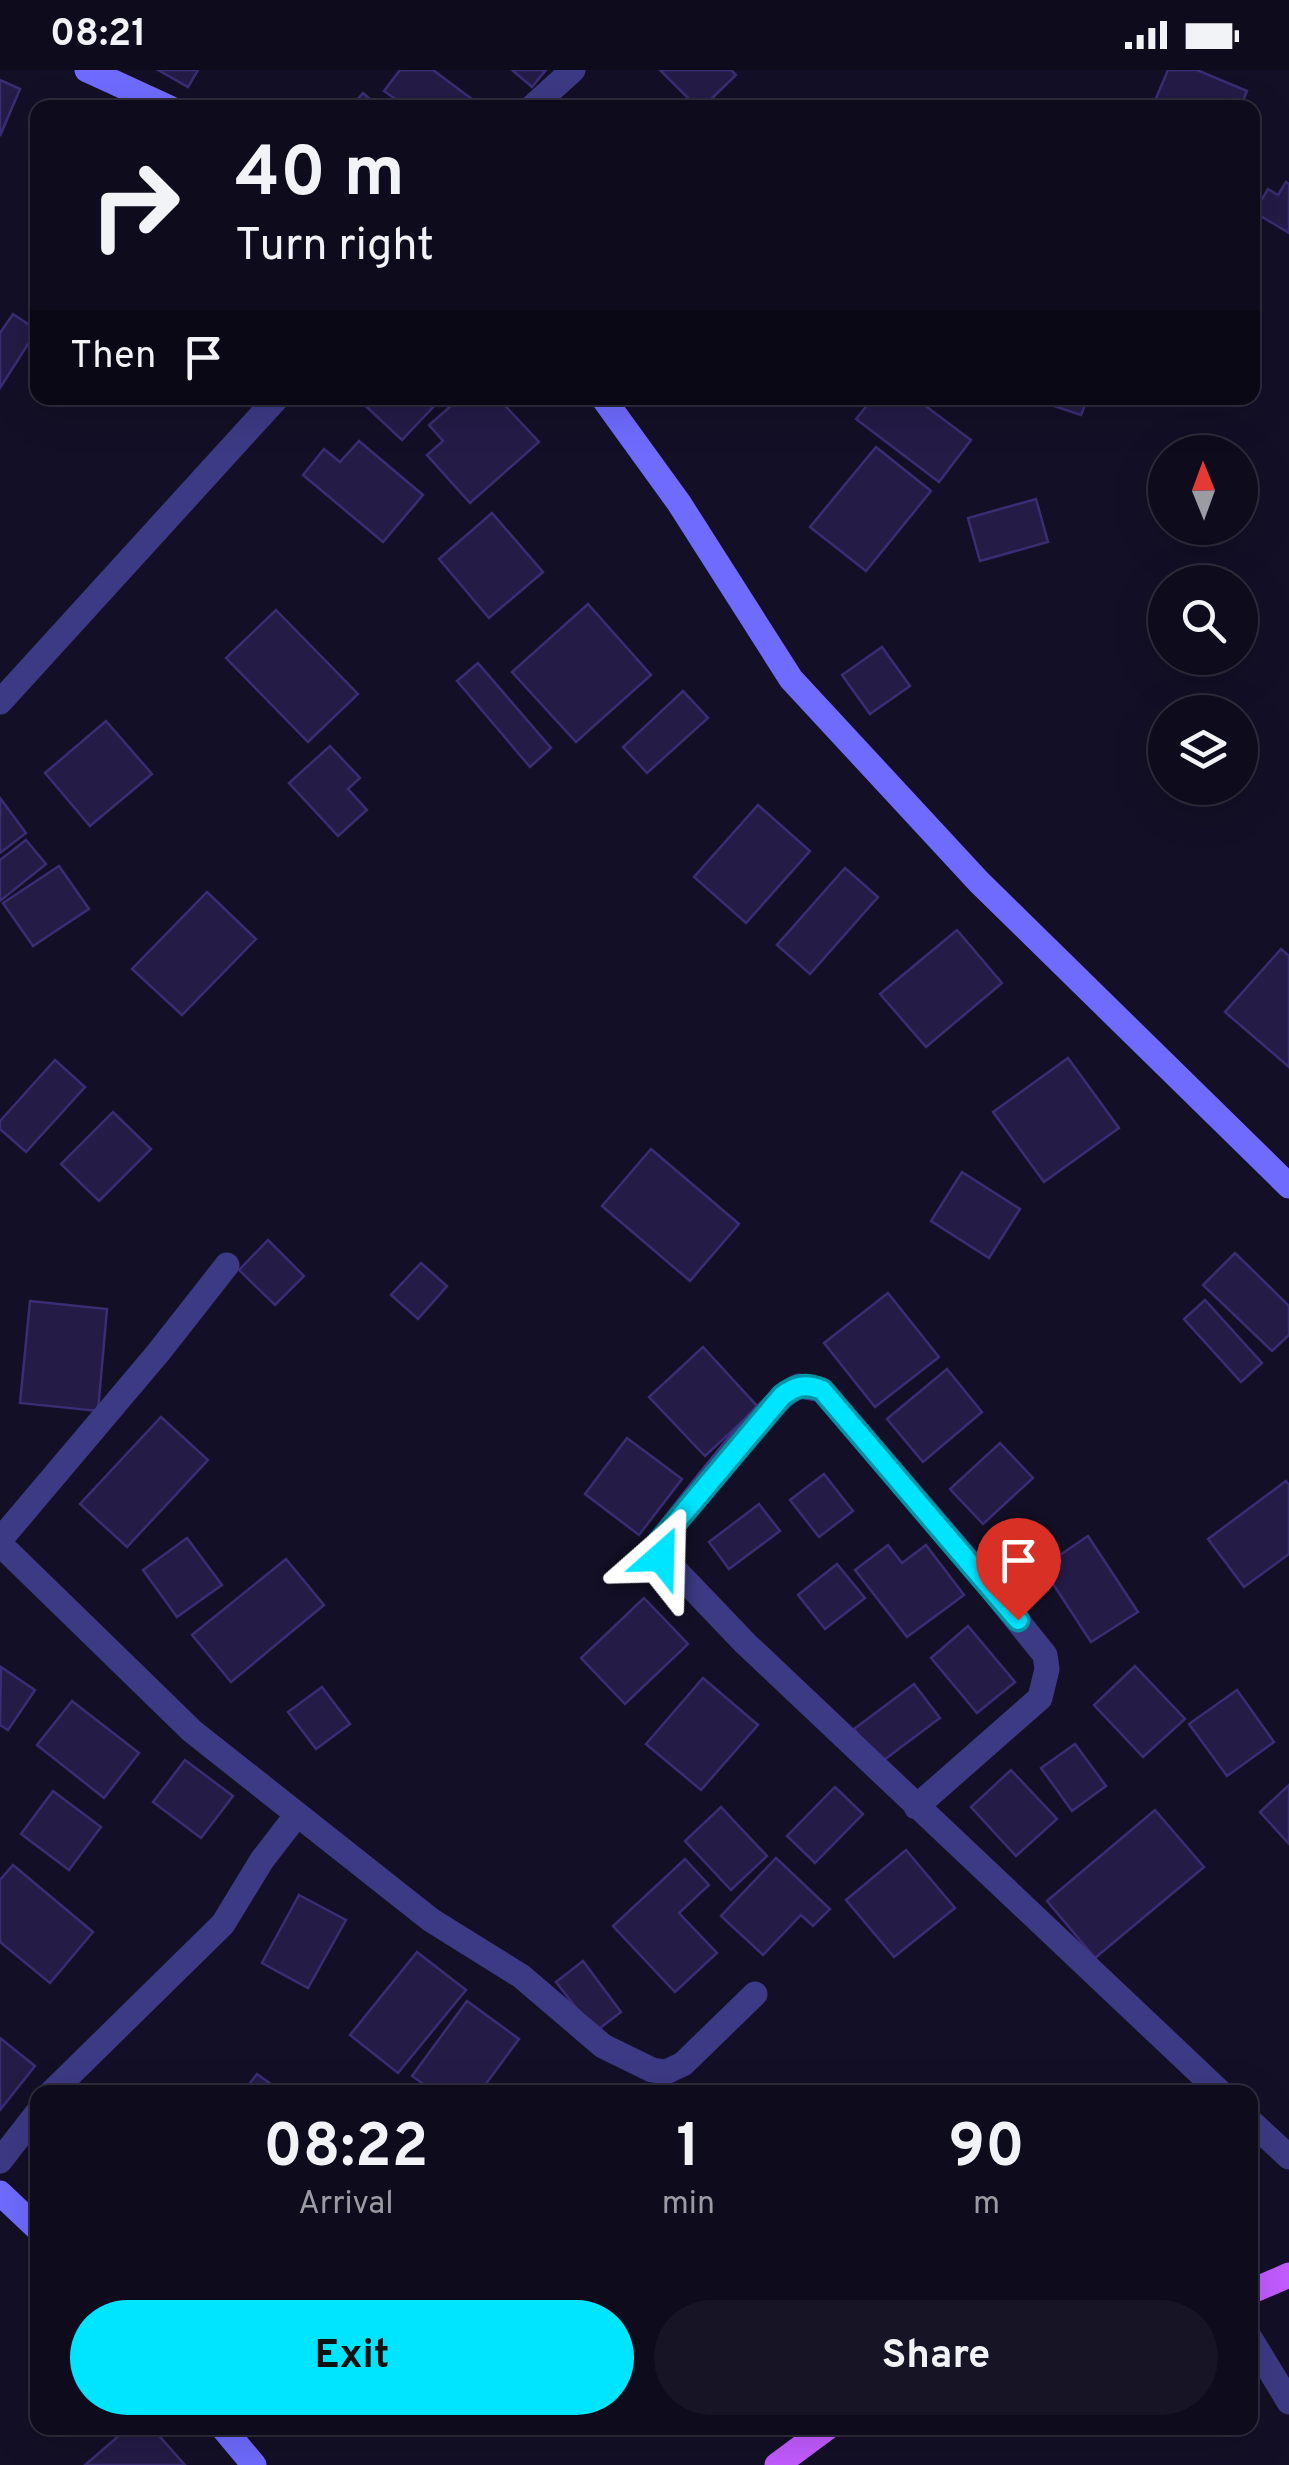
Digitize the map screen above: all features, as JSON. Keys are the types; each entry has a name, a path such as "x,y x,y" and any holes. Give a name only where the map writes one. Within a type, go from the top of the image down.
{"main road":[{"path":"1258,2288 1289,2274"},
{"path":"778,2465 818,2435"}],"street":[{"path":"88,70 153,100"},
{"path":"540,100 572,70"},
{"path":"0,702 270,405"},
{"path":"609,405 679,503 791,679 979,882 1289,1185"},
{"path":"227,1265 0,1542 192,1731 432,1920 521,1976 604,2046 652,2070 666,2072 682,2064 754,1994"},
{"path":"916,1807 1040,1698 1047,1669 1045,1655 822,1390 798,1386 782,1396 732,1454 660,1541 658,1552 744,1644 916,1807 1213,2085"},
{"path":"59,2085 223,1924 262,1860 296,1816"},
{"path":"0,2161 30,2122"},
{"path":"1258,2128 1289,2157"},
{"path":"0,2193 30,2221"},
{"path":"1258,2351 1289,2402"},
{"path":"230,2435 254,2465"}],"building":[{"path":"158,70 198,70 188,87"},
{"path":"400,70 433,70 473,100 397,100 384,91"},
{"path":"512,70 546,70 532,87"},
{"path":"660,70 731,70 736,75 710,100 690,100"},
{"path":"1168,70 1197,70 1247,91 1243,100 1155,100"},
{"path":"0,80 20,89 0,136"},
{"path":"1286,182 1289,184 1289,233 1260,216 1260,202 1268,189 1278,195"},
{"path":"13,314 30,325 30,341 0,388 0,333"},
{"path":"364,405 435,405 402,440"},
{"path":"452,405 505,405 539,442 470,503 427,455 443,441 429,425"},
{"path":"867,405 924,405 971,440 939,482 856,419"},
{"path":"1051,405 1085,405 1081,415"},
{"path":"359,441 423,495 383,542 303,475 324,449 340,462"},
{"path":"876,447 931,491 866,571 810,527"},
{"path":"1036,499 1048,542 980,561 968,518"},
{"path":"492,513 543,572 489,618 439,559"},
{"path":"588,604 651,675 576,742 512,672"},
{"path":"276,610 358,694 308,742 226,658"},
{"path":"882,647 910,686 870,714 842,675"},
{"path":"478,663 551,748 530,767 457,681"},
{"path":"683,691 708,718 647,773 623,747"},
{"path":"106,721 152,774 90,826 45,773"},
{"path":"330,746 360,778 348,789 367,810 338,836 289,783"},
{"path":"0,798 26,833 0,853"},
{"path":"758,805 810,851 746,923 694,877"},
{"path":"26,840 46,864 0,901 0,860"},
{"path":"59,866 89,909 33,946 3,903"},
{"path":"845,868 878,897 810,974 777,945"},
{"path":"207,892 256,939 182,1015 132,969"},
{"path":"957,930 1002,983 926,1047 880,994"},
{"path":"1281,949 1289,956 1289,1067 1225,1012"},
{"path":"1068,1058 1119,1128 1044,1182 993,1112"},
{"path":"55,1060 85,1087 26,1152 0,1129 0,1121"},
{"path":"113,1112 151,1149 99,1201 61,1164"},
{"path":"651,1149 739,1224 690,1281 602,1206"},
{"path":"962,1172 1020,1209 989,1258 931,1221"},
{"path":"268,1240 304,1276 275,1305 239,1270"},
{"path":"1235,1253 1289,1306 1289,1335 1272,1351 1203,1285"},
{"path":"421,1263 447,1286 418,1319 391,1295"},
{"path":"888,1293 939,1357 875,1407 824,1343"},
{"path":"1205,1300 1262,1363 1241,1382 1184,1319"},
{"path":"30,1301 107,1309 98,1411 20,1403"},
{"path":"703,1347 758,1407 705,1456 649,1397"},
{"path":"947,1369 982,1412 923,1462 887,1419"},
{"path":"161,1417 208,1460 127,1547 80,1504"},
{"path":"627,1438 682,1479 639,1535 585,1494"},
{"path":"1000,1443 1033,1478 983,1524 950,1489"},
{"path":"824,1474 853,1511 819,1537 790,1500"},
{"path":"1286,1481 1289,1554 1244,1587 1208,1539"},
{"path":"759,1504 780,1531 729,1569 709,1542"},
{"path":"1088,1536 1138,1612 1091,1642 1042,1567"},
{"path":"187,1538 222,1585 177,1617 143,1570"},
{"path":"888,1545 902,1563 926,1545 964,1595 907,1637 855,1570"},
{"path":"286,1559 324,1605 231,1682 192,1635"},
{"path":"837,1564 865,1598 825,1629 798,1595"},
{"path":"644,1598 688,1644 625,1704 581,1658"},
{"path":"968,1626 1015,1682 977,1713 931,1658"},
{"path":"1135,1666 1185,1719 1143,1757 1094,1705"},
{"path":"1,1667 35,1690 8,1730 0,1725"},
{"path":"703,1678 758,1725 701,1790 646,1744"},
{"path":"914,1684 940,1718 880,1763 854,1729"},
{"path":"322,1687 350,1724 316,1749 288,1712"},
{"path":"1237,1690 1274,1742 1227,1776 1189,1724"},
{"path":"72,1701 139,1753 104,1798 37,1745"},
{"path":"1075,1744 1106,1786 1072,1811 1041,1768"},
{"path":"185,1760 233,1796 201,1838 153,1802"},
{"path":"1011,1770 1057,1819 1016,1856 971,1807"},
{"path":"1289,1785 1289,1844 1260,1812"},
{"path":"835,1787 863,1814 815,1863 787,1836"},
{"path":"53,1791 101,1827 69,1870 21,1834"},
{"path":"721,1807 767,1856 731,1890 685,1841"},
{"path":"1155,1810 1204,1867 1095,1958 1047,1901"},
{"path":"906,1850 955,1908 894,1957 846,1900"},
{"path":"776,1858 830,1909 813,1926 801,1915 763,1955 721,1916"},
{"path":"685,1859 709,1885 679,1913 717,1953 675,1992 613,1926"},
{"path":"13,1865 93,1932 50,1983 0,1942 0,1880"},
{"path":"299,1895 346,1920 308,1988 262,1963"},
{"path":"417,1952 466,1990 398,2073 350,2035"},
{"path":"583,1961 621,2012 595,2032 556,1982"},
{"path":"467,2001 519,2039 485,2085 425,2085 412,2076"},
{"path":"0,2038 35,2066 0,2110"},
{"path":"257,2074 272,2085 248,2085"},
{"path":"120,2435 158,2435 185,2465 85,2465"}],"route":[{"path":"661,1557 660,1541 782,1396 798,1386 813,1387 822,1390 1018,1620"}]}
